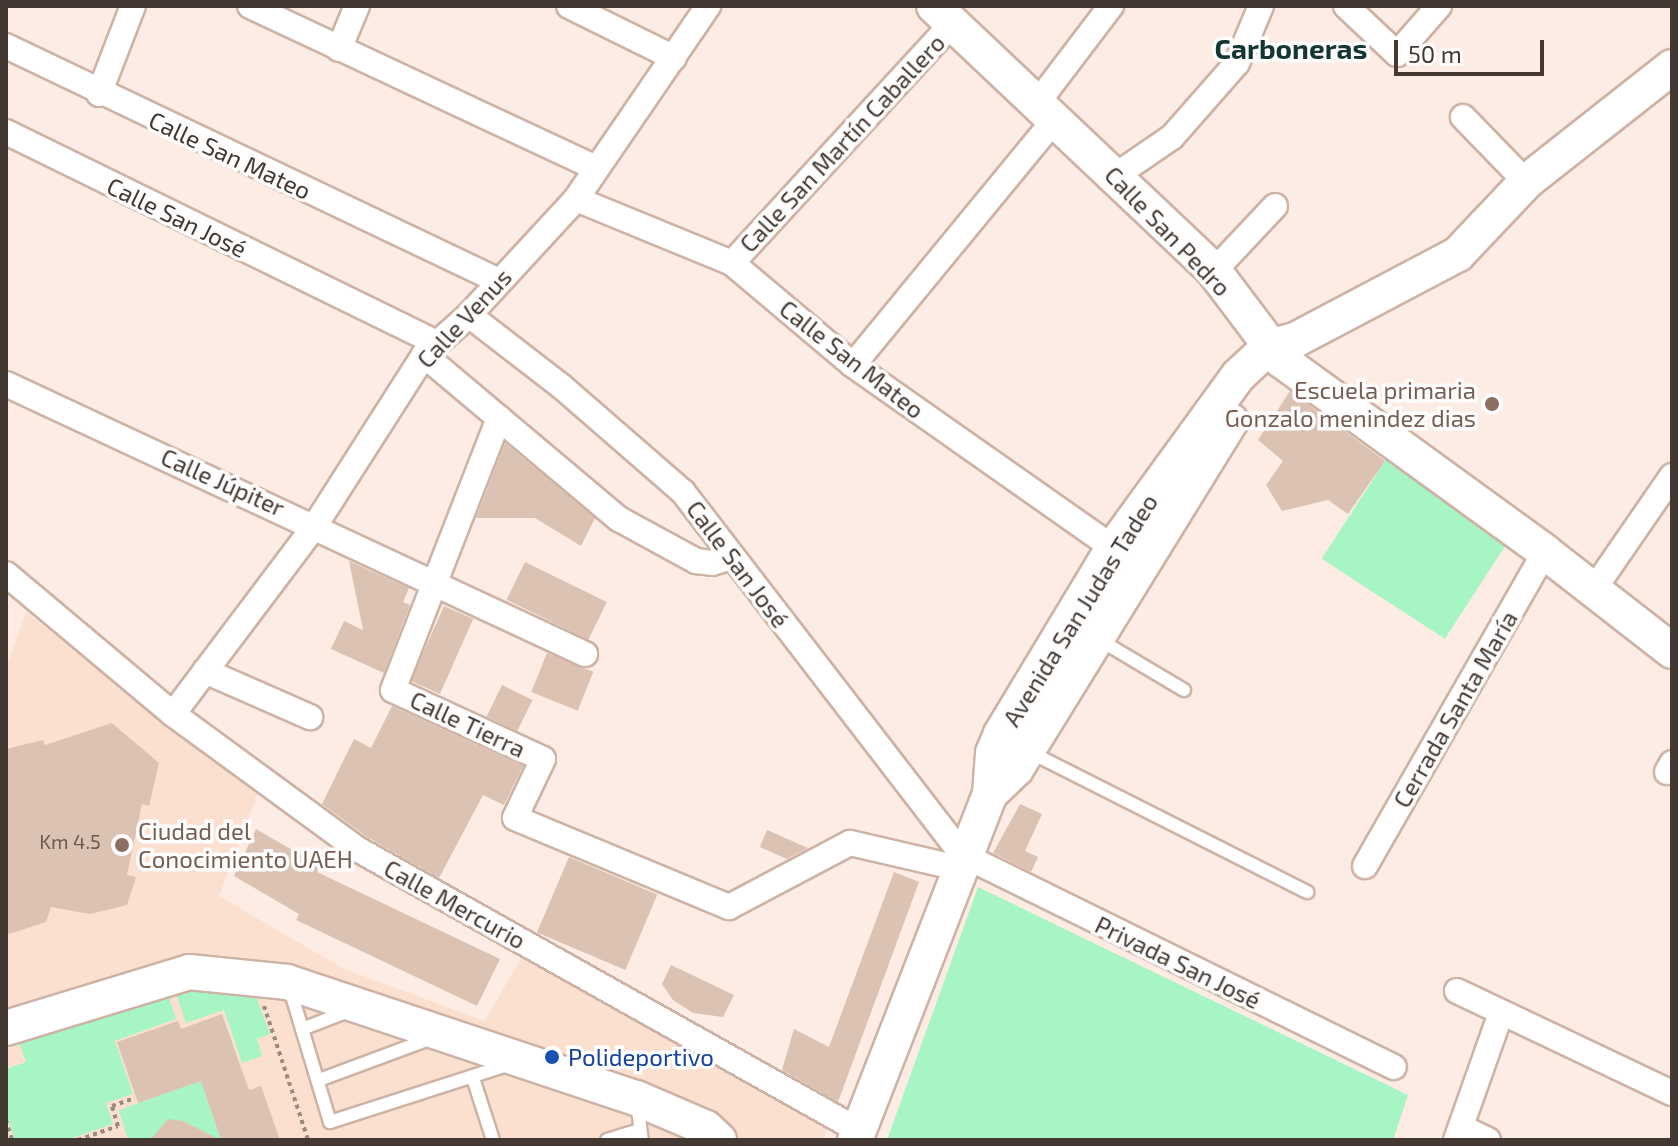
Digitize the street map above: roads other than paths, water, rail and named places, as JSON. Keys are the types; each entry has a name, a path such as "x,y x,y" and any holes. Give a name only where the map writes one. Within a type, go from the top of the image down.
{"street":[{"path":"99,94 133,6"},
{"path":"250,6 594,167"},
{"path":"339,49 357,6"},
{"path":"569,6 674,58"},
{"name":"Calle Venus","path":"173,714 316,524 430,348 469,315 576,199 594,167 708,6"},
{"path":"853,365 1045,112 1111,6"},
{"path":"1115,176 1172,137 1237,63 1261,6"},
{"path":"1346,6 1397,54 1439,6"},
{"name":"Calle San Pedro","path":"943,15 1214,271 1282,349 1672,651"},
{"name":"Calle San Martín Caballero","path":"732,263 943,15"},
{"name":"Calle San Mateo","path":"6,46 99,94 499,281"},
{"name":"Avenida San Judas Tadeo","path":"856,1135 990,794 1016,769 1013,742 1113,548 1238,376 1458,254 1526,182 1672,67"},
{"path":"1463,117 1526,182"},
{"name":"Calle San José","path":"6,132 430,348 499,418 619,519 696,561 712,563 732,557"},
{"name":"Calle San Mateo","path":"576,199 732,263 853,365 1113,548"},
{"path":"1214,271 1275,206"},
{"name":"Calle San José","path":"469,315 561,386 683,492 961,862"},
{"name":"Avenida San Judas Tadeo","path":"1013,742 1095,638 1250,390 1282,349"},
{"name":"Calle Júpiter","path":"6,384 316,524 585,654"},
{"path":"438,583 499,418"},
{"path":"1592,592 1671,482"},
{"name":"Cerrada Santa María","path":"1365,866 1545,552"},
{"name":"Calle Mercurio","path":"6,574 173,714 359,850 856,1135"},
{"name":"Calle Tierra","path":"438,583 393,690 543,759 515,818 729,907 850,843 961,862"},
{"path":"205,671 310,717"},
{"name":"Privada San José","path":"961,862 1394,1067"},
{"path":"6,1028 161,976 219,972 274,989 365,1005 447,1032 520,1060 639,1123 706,1128 719,1140"},
{"path":"1457,991 1672,1093"},
{"path":"1488,1140 1459,1133 1501,1013"}],"lane":[{"path":"1095,638 1184,690"},
{"path":"1013,742 1307,892"},
{"path":"274,989 302,1029 330,1122 473,1078 520,1060"},
{"path":"302,1029 365,1005"},
{"path":"319,1080 447,1032"},
{"path":"473,1078 493,1140"},
{"path":"607,1140 639,1123"}],"place":[{"name":"Escuela primaria Gonzalo menindez dias","path":"1492,404"},
{"name":"Ciudad del Conocimiento UAEH","path":"122,845"},
{"name":"Polideportivo","path":"552,1057"}],"district":[{"name":"Carboneras","path":"1291,48"}]}
